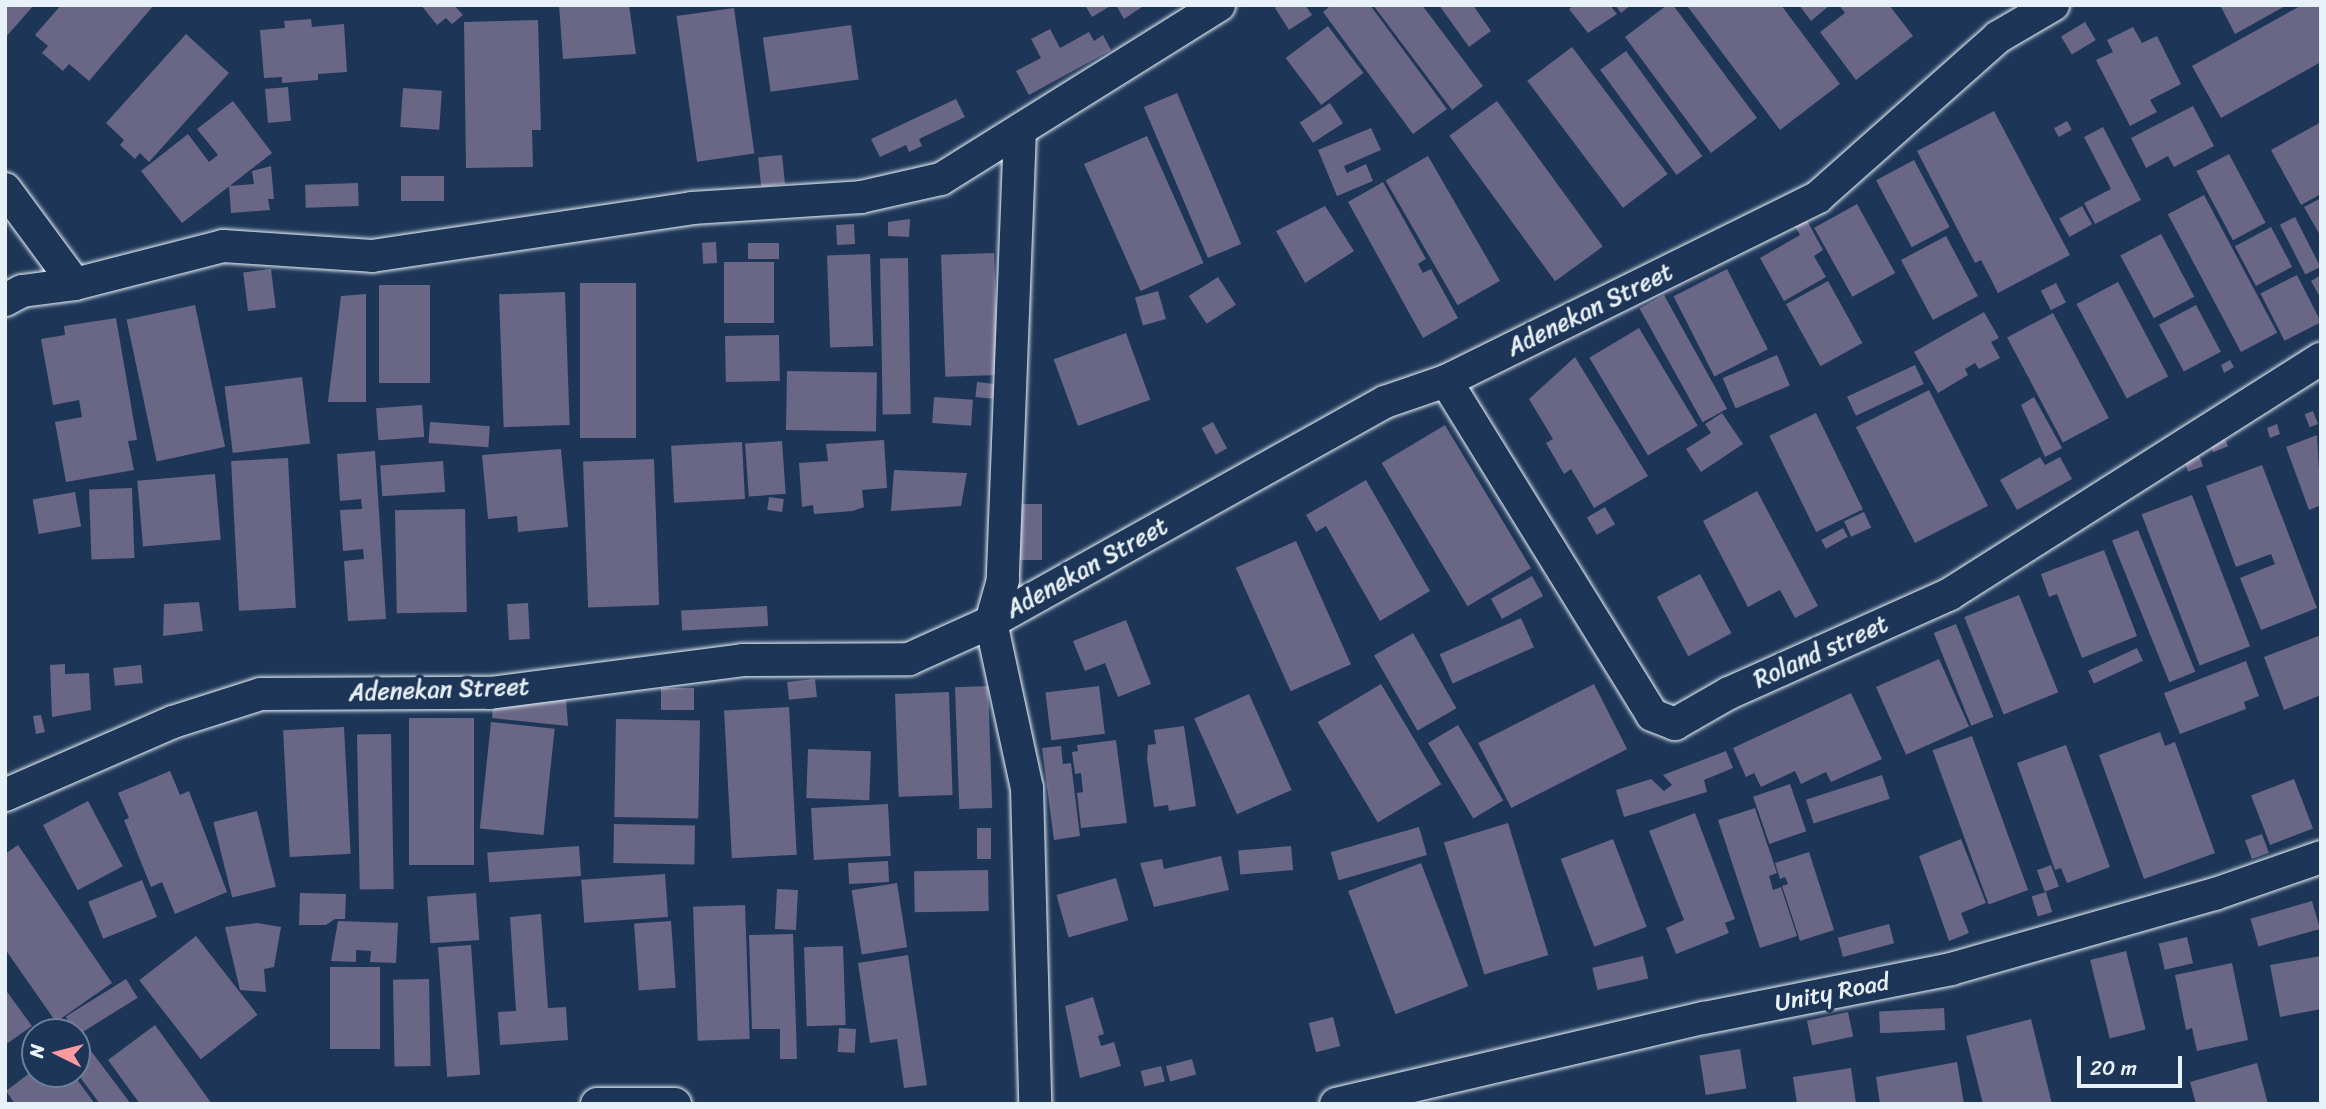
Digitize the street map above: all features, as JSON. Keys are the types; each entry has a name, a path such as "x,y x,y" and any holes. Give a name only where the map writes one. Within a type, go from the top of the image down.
{"street":[{"path":"5,300 22,291 75,284 223,246 372,256 692,208 861,197 941,178 1219,5"},
{"name":"Adenekan Street","path":"5,794 173,722 261,694 490,693 743,660 909,659 991,622 1385,402 1446,381 1818,197 1998,37 2053,5"},
{"path":"1020,130 1003,580 991,622 1027,788 1035,1104"},
{"path":"5,189 75,284"},
{"name":"Roland street","path":"1446,381 1652,715 1675,723 1729,694 1950,594 2321,359"},
{"name":"Unity Road","path":"1336,1104 1704,1018 1951,969 2215,894 2321,857"},
{"path":"597,1104 675,1104"}],"building":[{"path":"5,5 34,5 5,38"},
{"path":"61,5 154,5 89,81 69,64 63,71 42,53 48,46 35,35"},
{"path":"421,5 454,5 463,15 452,24 446,18 437,25"},
{"path":"559,5 629,5 636,54 563,59"},
{"path":"1085,5 1112,5 1092,17"},
{"path":"1116,5 1145,5 1124,19"},
{"path":"1278,5 1305,5 1312,15 1289,30 1275,8"},
{"path":"1331,5 1370,5 1447,109 1413,134 1323,12"},
{"path":"1373,5 1422,5 1483,86 1452,110"},
{"path":"1439,5 1473,5 1491,31 1469,47"},
{"path":"1574,5 1610,5 1617,14 1588,33 1569,9"},
{"path":"1615,5 1631,5 1621,13"},
{"path":"1667,5 1673,5 1757,118 1711,153 1625,37"},
{"path":"1781,5 1840,84 1780,130 1688,7"},
{"path":"1799,5 1830,5 1811,21"},
{"path":"1839,5 1889,5 1913,36 1856,80 1820,32 1845,13"},
{"path":"2220,5 2287,5 2235,34"},
{"path":"2302,5 2321,5 2321,62 2221,118 2192,66"},
{"path":"734,8 754,154 697,162 677,16"},
{"path":"311,19 312,27 344,24 347,72 318,74 318,80 282,83 282,77 264,78 260,30 285,28 284,21"},
{"path":"538,20 541,130 532,130 533,167 466,168 464,22"},
{"path":"2085,22 2096,40 2072,54 2061,36"},
{"path":"851,25 859,79 771,92 763,37"},
{"path":"1328,26 1364,73 1321,105 1286,58"},
{"path":"2133,27 2142,43 2157,36 2181,84 2150,100 2157,112 2130,126 2096,60 2113,52 2107,40"},
{"path":"1050,29 1060,48 1089,32 1094,41 1103,35 1111,50 1029,95 1016,71 1041,58 1031,39"},
{"path":"186,34 229,73 149,162 140,153 135,159 120,145 124,140 106,123"},
{"path":"1572,47 1668,174 1623,208 1527,81"},
{"path":"1626,51 1702,156 1677,175 1600,70"},
{"path":"288,87 291,121 268,123 265,89"},
{"path":"403,88 442,91 439,130 400,127"},
{"path":"1177,93 1241,244 1208,258 1144,107"},
{"path":"956,99 965,117 919,139 922,146 909,152 906,145 880,157 871,139"},
{"path":"233,101 272,153 182,223 141,171 188,134 209,162 218,155 197,129"},
{"path":"1497,101 1603,247 1555,281 1449,136"},
{"path":"1330,103 1343,123 1313,143 1300,123"},
{"path":"2193,106 2214,146 2174,167 2168,156 2146,168 2131,138"},
{"path":"1994,111 2070,255 1998,293 1981,260 1975,263 1917,151"},
{"path":"2067,121 2072,130 2059,137 2054,128"},
{"path":"2321,122 2321,194 2301,205 2271,150"},
{"path":"2103,127 2141,200 2095,224 2084,203 2111,189 2084,137"},
{"path":"1371,128 1381,150 1344,166 1347,173 1366,164 1373,181 1337,196 1318,150"},
{"path":"1147,136 1204,263 1141,291 1084,164"},
{"path":"2229,154 2266,223 2233,240 2196,171"},
{"path":"782,155 785,184 761,186 758,158"},
{"path":"1428,156 1500,281 1458,305 1386,180"},
{"path":"1914,160 1950,227 1912,247 1876,180"},
{"path":"271,166 274,199 268,199 270,210 231,213 229,186 254,184 252,171"},
{"path":"401,176 444,176 444,201 401,201"},
{"path":"1383,182 1426,259 1418,264 1423,273 1431,269 1458,318 1423,338 1348,202"},
{"path":"358,183 359,206 306,208 305,185"},
{"path":"2204,195 2277,333 2241,352 2168,214"},
{"path":"2321,198 2321,237 2304,207"},
{"path":"1857,204 1895,273 1852,297 1814,228"},
{"path":"1325,206 1354,251 1305,283 1276,231"},
{"path":"2082,206 2092,224 2069,237 2059,219"},
{"path":"1803,213 1823,250 1814,256 1826,277 1784,301 1760,258 1800,235 1791,219"},
{"path":"2295,217 2320,267 2305,275 2280,225"},
{"path":"910,219 909,237 888,236 888,222"},
{"path":"854,224 855,244 837,245 836,225"},
{"path":"2271,227 2292,267 2256,286 2235,246"},
{"path":"2161,234 2194,297 2154,318 2120,256"},
{"path":"1946,236 1978,296 1933,320 1901,260"},
{"path":"716,242 717,263 703,264 702,243"},
{"path":"748,243 779,243 779,259 748,259"},
{"path":"994,253 998,375 945,377 941,255"},
{"path":"870,254 873,346 830,347 827,256"},
{"path":"880,258 908,258 911,414 883,414"},
{"path":"724,262 774,262 774,323 724,323"},
{"path":"271,269 276,308 248,311 243,272"},
{"path":"1727,269 1768,349 1714,376 1674,296"},
{"path":"2297,275 2321,322 2285,341 2260,294"},
{"path":"2321,275 2321,299 2311,281"},
{"path":"1218,277 1236,305 1207,324 1189,296"},
{"path":"1828,281 1862,343 1820,366 1786,304"},
{"path":"2118,282 2168,376 2127,399 2077,304"},
{"path":"580,283 636,283 636,438 580,438"},
{"path":"2056,283 2066,303 2051,310 2041,291"},
{"path":"379,285 430,285 430,383 379,383"},
{"path":"1158,291 1166,319 1143,325 1135,298"},
{"path":"565,292 570,425 504,427 499,294"},
{"path":"366,294 366,402 328,402 341,296"},
{"path":"1664,295 1727,409 1703,422 1640,309"},
{"path":"195,305 225,447 157,461 127,320"},
{"path":"2196,305 2221,352 2184,372 2159,325"},
{"path":"1984,312 1999,338 1991,342 2000,358 1979,369 1975,363 1965,369 1968,375 1938,393 1914,352"},
{"path":"2053,313 2109,418 2063,442 2007,337"},
{"path":"116,318 137,440 128,441 134,470 66,482 55,422 82,417 79,400 53,405 41,339 65,335 64,326"},
{"path":"1639,328 1698,426 1648,456 1589,358"},
{"path":"1126,333 1150,400 1078,426 1054,359"},
{"path":"779,335 780,381 726,382 725,336"},
{"path":"1777,355 1790,385 1736,408 1723,378"},
{"path":"1575,357 1648,476 1594,508 1571,469 1564,474 1546,443 1553,439 1529,399"},
{"path":"2230,360 2234,367 2224,373 2221,365"},
{"path":"1915,365 1924,384 1856,416 1847,397"},
{"path":"787,371 877,373 876,432 786,430"},
{"path":"302,377 310,444 233,453 225,387"},
{"path":"977,382 995,384 993,399 975,397"},
{"path":"1929,390 1988,506 1915,543 1856,427"},
{"path":"934,397 973,400 971,426 932,423"},
{"path":"2034,397 2062,448 2045,457 2021,405"},
{"path":"422,405 424,437 378,440 376,408"},
{"path":"2313,411 2318,424 2310,427 2305,414"},
{"path":"1722,413 1743,444 1701,472 1686,449 1711,433 1705,424"},
{"path":"1816,413 1863,509 1816,532 1769,436"},
{"path":"430,422 490,426 488,447 429,443"},
{"path":"1213,422 1227,448 1216,455 1202,428"},
{"path":"2277,424 2280,434 2270,438 2267,428"},
{"path":"1445,425 1531,568 1468,606 1382,463"},
{"path":"2317,435 2321,505 2309,510 2286,447"},
{"path":"2224,436 2228,446 2213,452 2209,442"},
{"path":"884,440 887,488 862,490 864,507 853,511 814,514 813,505 802,507 799,463 828,461 826,444"},
{"path":"782,441 786,494 749,496 745,444"},
{"path":"742,442 745,499 674,503 671,446"},
{"path":"561,449 568,527 518,532 517,516 488,519 482,455"},
{"path":"375,451 386,619 348,621 344,561 364,559 363,549 343,551 340,510 362,509 361,499 340,501 337,454"},
{"path":"2199,455 2203,466 2188,472 2184,460"},
{"path":"2040,457 2045,465 2060,457 2072,479 2017,510 2000,480"},
{"path":"288,458 296,608 239,611 231,461"},
{"path":"654,459 659,605 588,607 583,461"},
{"path":"443,461 445,492 382,496 380,465"},
{"path":"2262,465 2317,608 2261,630 2240,578 2275,564 2271,554 2236,567 2206,486"},
{"path":"894,470 967,473 961,506 891,511"},
{"path":"215,474 221,540 143,547 137,481"},
{"path":"1366,480 1430,591 1380,621 1326,526 1316,532 1306,515"},
{"path":"132,488 134,558 91,559 89,490"},
{"path":"1757,491 1818,606 1795,618 1780,590 1748,607 1703,521"},
{"path":"75,492 81,526 39,534 33,499"},
{"path":"2192,495 2250,646 2200,666 2142,514"},
{"path":"769,497 784,499 782,512 767,510"},
{"path":"1019,504 1042,504 1042,560 1019,560"},
{"path":"1605,507 1615,524 1597,535 1587,518"},
{"path":"465,509 467,612 397,613 395,510"},
{"path":"1864,512 1871,527 1851,537 1844,521"},
{"path":"1843,528 1848,537 1826,549 1821,540"},
{"path":"2138,530 2195,672 2169,682 2112,540"},
{"path":"1296,541 1351,664 1291,691 1236,568"},
{"path":"2104,550 2137,636 2082,658 2057,594 2049,597 2041,574"},
{"path":"1700,574 1731,633 1688,656 1657,597"},
{"path":"1532,576 1543,596 1502,619 1491,599"},
{"path":"2019,595 2058,692 2004,714 1964,617"},
{"path":"199,602 203,631 163,636 164,604"},
{"path":"528,603 530,639 509,640 507,604"},
{"path":"767,606 768,626 682,630 681,611"},
{"path":"1521,618 1534,647 1453,683 1440,654"},
{"path":"1126,620 1151,684 1118,697 1105,663 1085,671 1073,641"},
{"path":"1956,624 1993,717 1971,726 1934,633"},
{"path":"1413,633 1456,708 1418,731 1374,656"},
{"path":"2321,635 2321,695 2284,710 2264,657"},
{"path":"2137,648 2143,661 2094,684 2088,671"},
{"path":"1939,659 1969,727 1906,755 1876,687"},
{"path":"2246,661 2259,696 2244,702 2246,709 2180,734 2164,693"},
{"path":"65,664 65,674 89,673 91,710 52,717 50,665"},
{"path":"141,665 143,683 115,686 113,668"},
{"path":"815,679 817,697 789,700 787,682"},
{"path":"1381,684 1441,784 1378,822 1318,722"},
{"path":"1594,684 1627,749 1511,808 1478,743"},
{"path":"988,686 992,808 959,809 955,687"},
{"path":"1099,686 1105,734 1051,740 1045,693"},
{"path":"661,688 694,688 694,710 661,710"},
{"path":"949,692 953,795 899,797 895,694"},
{"path":"1851,693 1882,759 1831,782 1826,772 1801,784 1795,771 1761,787 1754,773 1746,777 1733,748"},
{"path":"1249,694 1292,790 1237,814 1194,718"},
{"path":"494,696 566,699 568,726 492,718"},
{"path":"789,707 797,855 732,858 724,710"},
{"path":"41,715 45,732 36,734 33,716"},
{"path":"409,718 474,718 474,865 409,865"},
{"path":"616,719 700,720 698,818 614,817"},
{"path":"491,722 555,729 543,835 480,828"},
{"path":"1458,725 1503,800 1473,818 1428,743"},
{"path":"1184,726 1196,806 1169,811 1168,805 1154,807 1147,759 1148,745 1156,744 1154,730"},
{"path":"344,727 351,854 290,857 283,730"},
{"path":"2160,732 2165,746 2175,742 2215,853 2144,879 2099,755"},
{"path":"391,734 394,889 360,890 357,735"},
{"path":"1972,736 2028,890 1989,904 1933,750"},
{"path":"1116,740 1127,823 1081,828 1077,793 1083,792 1081,773 1075,774 1072,752 1078,751 1077,745"},
{"path":"2066,745 2110,867 2067,883 2061,868 2055,870 2017,763"},
{"path":"1061,746 1063,764 1071,763 1080,836 1054,840 1042,748"},
{"path":"808,749 871,751 869,800 806,798"},
{"path":"1726,751 1733,768 1704,780 1707,792 1624,817 1616,790 1651,779 1664,791 1672,785 1663,775"},
{"path":"170,771 180,795 189,791 227,892 175,914 162,882 151,887 124,820 129,818 118,793"},
{"path":"1882,775 1890,799 1814,823 1806,800"},
{"path":"2294,779 2313,828 2270,845 2251,795"},
{"path":"1790,784 1806,831 1769,844 1753,797"},
{"path":"88,801 123,866 78,890 43,825"},
{"path":"888,804 891,856 814,860 811,808"},
{"path":"1755,808 1777,873 1769,876 1773,890 1781,887 1797,936 1760,948 1718,820"},
{"path":"257,811 276,887 232,898 213,822"},
{"path":"1695,813 1735,919 1725,923 1729,933 1676,954 1666,928 1684,920 1649,831"},
{"path":"1508,823 1548,955 1484,975 1444,843"},
{"path":"614,824 695,825 694,864 613,863"},
{"path":"1419,827 1427,855 1339,880 1331,852"},
{"path":"977,828 991,828 991,859 977,859"},
{"path":"2262,834 2269,853 2252,859 2245,840"},
{"path":"1613,839 1647,927 1594,947 1561,859"},
{"path":"1961,839 1986,903 1961,913 1969,933 1949,941 1919,856"},
{"path":"18,845 112,983 62,1018 53,1018 5,949 5,854"},
{"path":"579,846 581,876 489,882 487,852"},
{"path":"1291,846 1293,870 1240,875 1238,851"},
{"path":"1809,852 1834,930 1800,941 1782,886 1788,884 1785,877 1780,879 1775,863"},
{"path":"1221,856 1229,890 1154,907 1140,863 1162,859 1164,869"},
{"path":"888,861 889,882 849,884 848,863"},
{"path":"1421,863 1468,986 1395,1014 1348,891"},
{"path":"2051,865 2059,887 2045,892 2037,870"},
{"path":"988,870 989,911 915,912 914,871"},
{"path":"665,874 668,917 584,923 581,880"},
{"path":"1116,878 1128,920 1069,937 1056,895"},
{"path":"142,880 157,917 103,939 88,902"},
{"path":"897,883 907,947 862,954 852,890"},
{"path":"777,889 798,890 796,930 775,929"},
{"path":"2046,892 2052,912 2038,916 2032,896"},
{"path":"300,893 346,894 345,919 335,919 326,925 299,925"},
{"path":"476,893 479,940 430,943 427,896"},
{"path":"2312,901 2320,929 2258,947 2250,919"},
{"path":"745,905 750,1039 698,1041 693,907"},
{"path":"541,914 548,1008 566,1007 568,1040 500,1045 498,1012 516,1011 510,917"},
{"path":"338,921 398,923 396,963 370,962 371,951 356,950 356,962 331,961"},
{"path":"671,921 676,988 639,990 634,924"},
{"path":"257,923 281,927 274,967 264,969 266,992 240,990 225,927"},
{"path":"1889,924 1894,943 1843,957 1838,938"},
{"path":"793,934 797,1059 780,1059 780,1029 752,1029 749,935"},
{"path":"196,936 258,1015 201,1059 139,980"},
{"path":"2187,937 2193,963 2165,970 2159,944"},
{"path":"471,945 480,1075 447,1077 438,947"},
{"path":"843,946 846,1025 807,1026 804,947"},
{"path":"2126,951 2146,1030 2110,1039 2090,960"},
{"path":"908,955 927,1085 904,1088 897,1039 870,1043 858,963"},
{"path":"1643,956 1648,978 1598,990 1592,968"},
{"path":"2321,956 2321,1009 2280,1017 2270,965"},
{"path":"2232,963 2248,1040 2197,1051 2192,1028 2186,1030 2175,975"},
{"path":"330,967 380,967 380,1049 330,1049"},
{"path":"126,979 138,998 91,1027 91,1018 66,1017"},
{"path":"429,979 431,1066 395,1067 393,980"},
{"path":"5,989 26,1018 21,1018 21,1034 5,1045"},
{"path":"1093,997 1104,1034 1098,1036 1101,1046 1114,1042 1121,1066 1080,1078 1065,1006"},
{"path":"1944,1008 1945,1030 1880,1033 1879,1011"},
{"path":"1848,1012 1853,1036 1812,1045 1807,1021"},
{"path":"1333,1017 1340,1046 1316,1052 1309,1023"},
{"path":"2031,1019 2052,1104 1983,1104 1966,1036"},
{"path":"155,1025 212,1104 140,1104 108,1060"},
{"path":"839,1028 856,1029 855,1053 838,1052"},
{"path":"1740,1049 1746,1089 1706,1095 1700,1055"},
{"path":"91,1051 131,1104 100,1104 88,1088 91,1088"},
{"path":"1192,1059 1196,1074 1170,1081 1166,1066"},
{"path":"1957,1062 1964,1104 1880,1104 1876,1077"},
{"path":"2257,1063 2268,1104 2196,1104 2190,1082"},
{"path":"1161,1066 1165,1082 1144,1087 1141,1071"},
{"path":"1851,1068 1856,1104 1797,1104 1793,1077"},
{"path":"21,1080 21,1088 83,1088 95,1104 15,1104 6,1091"}]}
